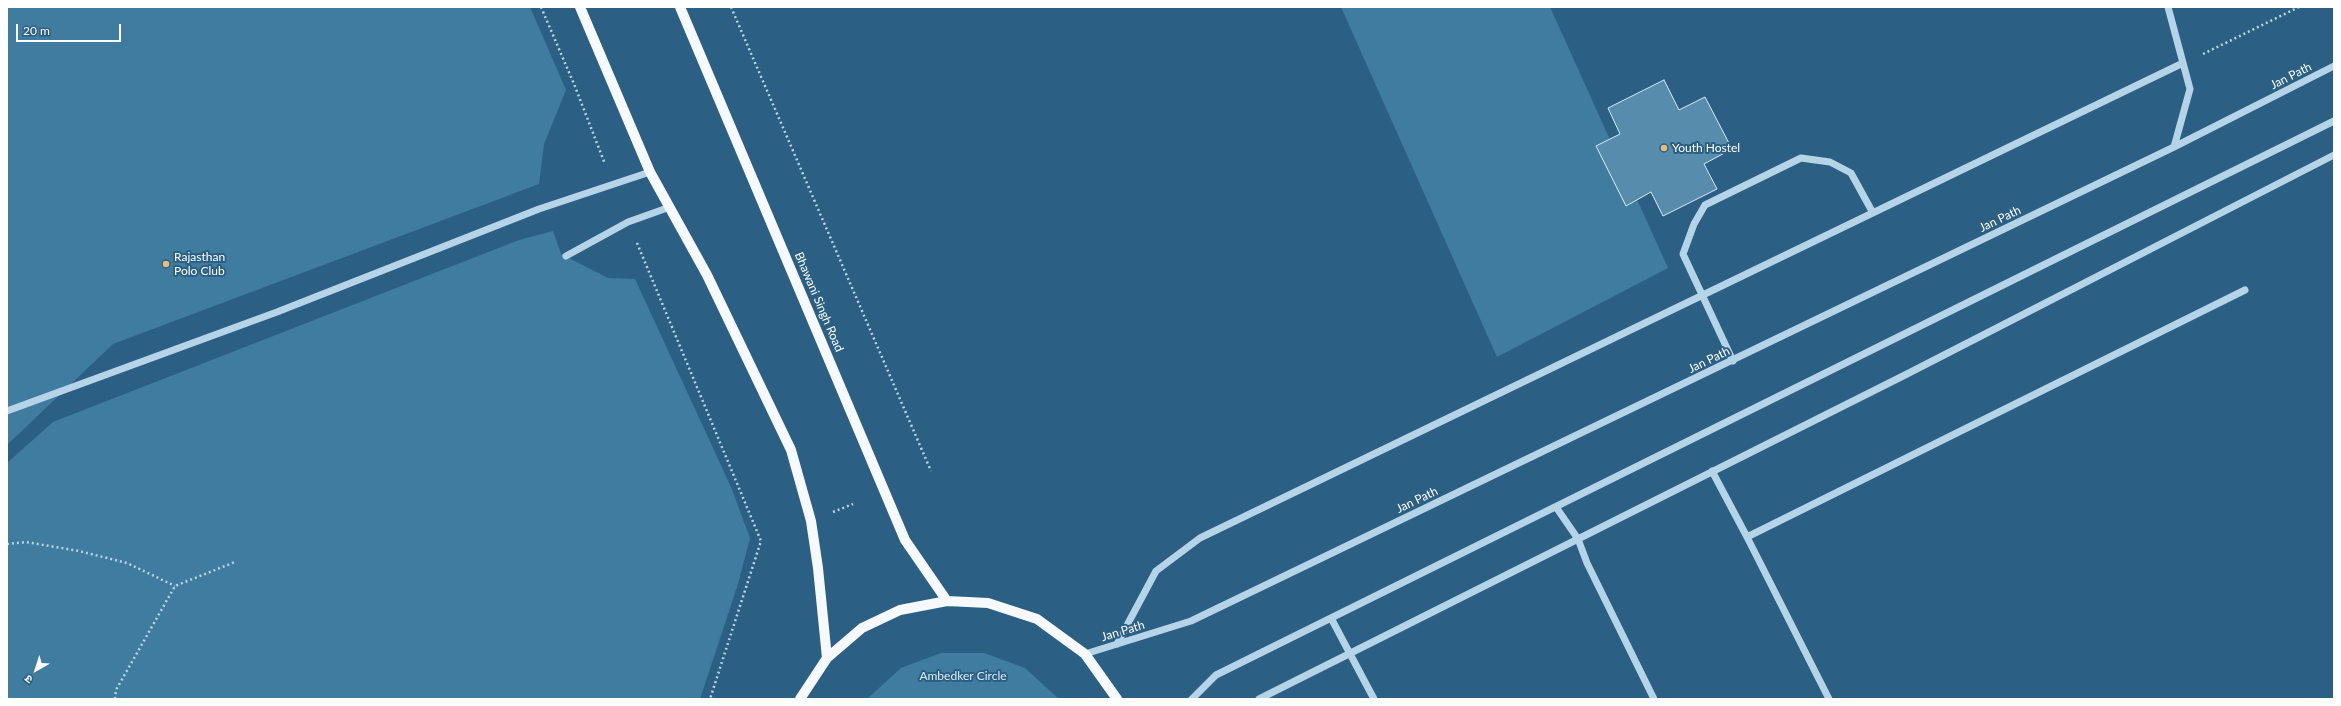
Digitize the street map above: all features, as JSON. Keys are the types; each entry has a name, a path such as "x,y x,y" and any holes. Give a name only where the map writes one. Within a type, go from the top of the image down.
{"main road":[{"path":"580,7 650,172 707,275 791,450 811,521 818,568 827,658"},
{"name":"Bhawani Singh Road","path":"680,7 905,540 947,601"},
{"path":"800,699 827,658 862,628 900,610 947,601 988,603 1037,619 1085,654 1116,699"}],"street":[{"path":"2168,7 2190,89 2174,147"},
{"path":"1117,644 1156,571 1200,538 2183,64"},
{"name":"Jan Path","path":"1085,654 1191,621 1733,361 2174,147 2334,66"},
{"path":"1192,699 1216,675 2334,121"},
{"path":"1259,699 1712,472 2334,155"},
{"path":"1733,361 1701,296 1683,254 1694,224 1705,205 1801,158 1830,162 1850,173 1874,213"},
{"path":"7,411 277,312 539,209 650,172"},
{"path":"566,256 628,222 670,207"},
{"path":"1747,537 2245,290"},
{"path":"1712,472 1747,537 1829,699"},
{"path":"1556,507 1578,539 1587,563 1654,699"},
{"path":"1331,618 1351,653 1374,699"}],"path":[{"path":"541,7 574,84 613,185"},
{"path":"731,7 931,471"},
{"path":"2183,64 2299,7"},
{"path":"628,222 761,541 710,699"},
{"path":"828,514 853,504"},
{"path":"7,544 26,542 79,550 126,563 176,586"},
{"path":"115,699 116,690 176,586 235,562"}],"green space":[{"name":"Rajasthan Polo Club","path":"7,7 530,7 566,90 544,144 539,184 113,344 7,445"},
{"path":"1341,7 1550,7 1668,268 1497,357"},
{"path":"553,231 561,254 608,278 635,279 731,487 750,538 738,584 700,699 7,699 7,463 53,422 519,240"},
{"name":"Ambedker Circle","path":"941,653 984,653 1025,668 1059,699 867,699 901,668"}],"building":[{"name":"Youth Hostel","path":"1664,80 1679,110 1705,97 1732,149 1704,164 1717,189 1663,216 1651,192 1626,206 1596,146 1620,134 1608,108"}],"place":[{"name":"Youth Hostel","path":"1664,148"},
{"name":"Rajasthan Polo Club","path":"166,264"}]}
